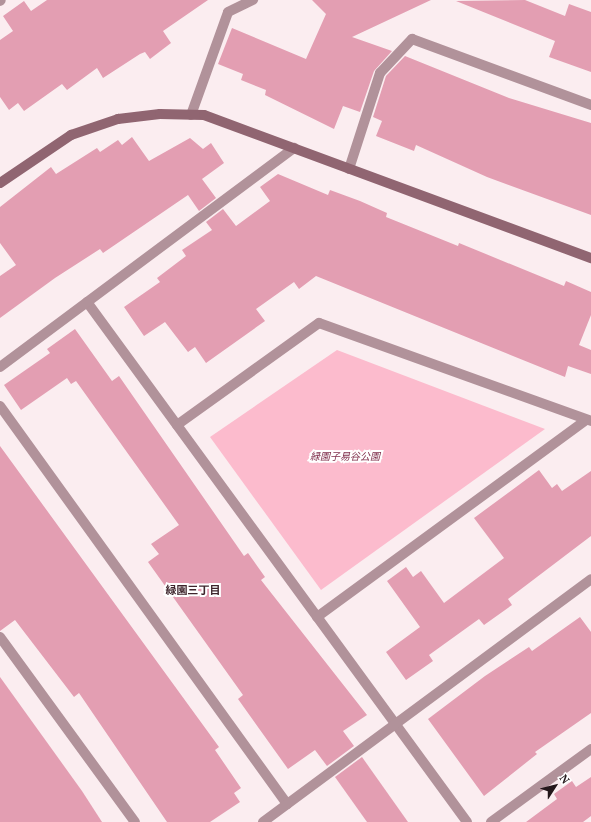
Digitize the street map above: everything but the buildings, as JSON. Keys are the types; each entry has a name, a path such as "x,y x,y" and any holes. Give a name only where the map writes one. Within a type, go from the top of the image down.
{"street":[{"path":"191,115 228,12 253,0"},
{"path":"349,168 380,73 412,39 591,105"},
{"path":"0,183 71,135 118,119 204,115 591,258"},
{"path":"0,367 294,148"},
{"path":"87,302 467,822"},
{"path":"177,425 319,323 589,420"},
{"path":"0,406 287,804"},
{"path":"317,617 589,420"},
{"path":"262,822 591,579"},
{"path":"0,638 135,822"},
{"path":"491,822 591,749"}],"green space":[{"name":"緑園子易谷公園","path":"337,350 545,429 321,590 210,437"}],"district":[{"name":"緑園三丁目","path":"193,590"}]}
